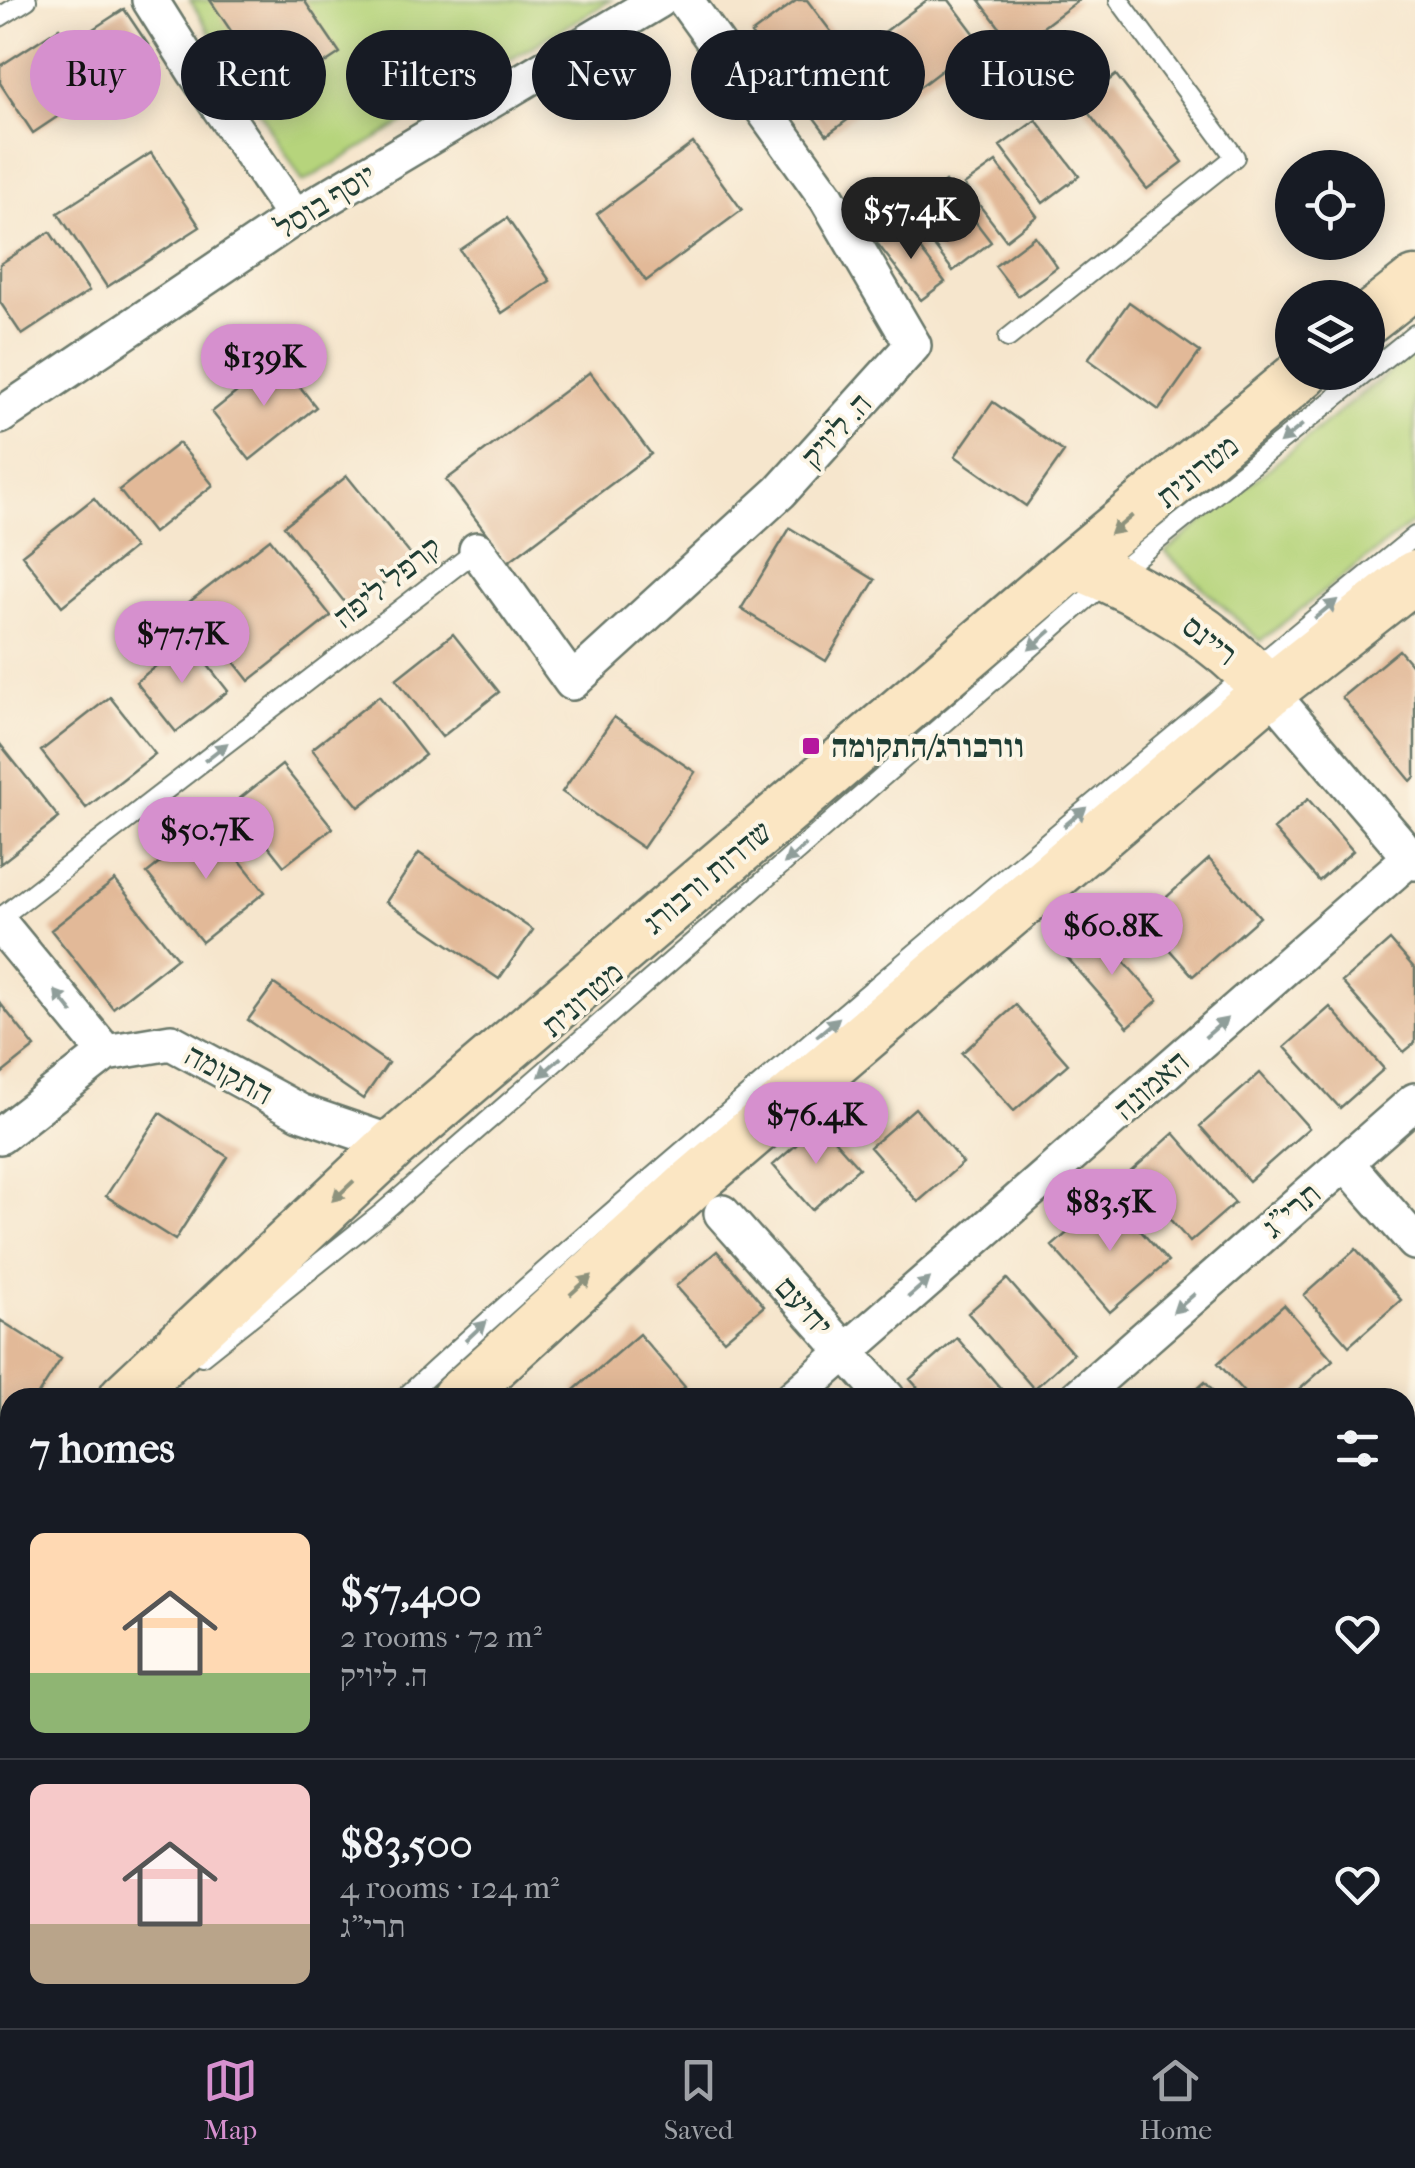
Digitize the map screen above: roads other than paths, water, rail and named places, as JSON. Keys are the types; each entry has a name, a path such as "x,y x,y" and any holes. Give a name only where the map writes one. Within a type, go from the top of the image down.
{"main road":[{"path":"1385,306 1415,282"},
{"name":"שדרות ורבורג","path":"135,1388 394,1144 1093,570 1285,390"},
{"name":"ריינס","path":"1093,570 1179,614 1259,681"},
{"path":"469,1388 694,1182 1216,736 1259,681 1415,576"}],"street":[{"path":"150,0 295,217"},
{"name":"יוסף בוסל","path":"0,416 295,217 659,0"},
{"name":"ה. ליויק","path":"477,550 572,682 780,492 913,345 828,198 685,0"},
{"name":"ריינס","path":"1259,681 1413,860"},
{"name":"ריינס","path":"1216,736 1275,729 1320,750"},
{"name":"האמונה","path":"805,1388 1413,860"},
{"path":"0,921 106,1053 0,1136"},
{"name":"התקומה","path":"106,1053 170,1042 300,1112 394,1144"},
{"name":"תרי\"ג","path":"1087,1388 1415,1100"},
{"path":"1345,1162 1415,1242"},
{"name":"יחיעם","path":"722,1213 878,1388"}],"lane":[{"path":"0,17 27,0"},
{"path":"1008,338 1235,157 1119,0"},
{"name":"מטרונית","path":"1385,358 1415,334"},
{"name":"מטרונית","path":"193,1364 383,1212 1093,570 1342,390"},
{"path":"415,1388 498,1310 666,1165 1259,681 1415,536"},
{"name":"קרפל ליפה","path":"0,921 477,550"}],"place":[{"name":"וורבורג/התקומה","path":"811,746"}]}
